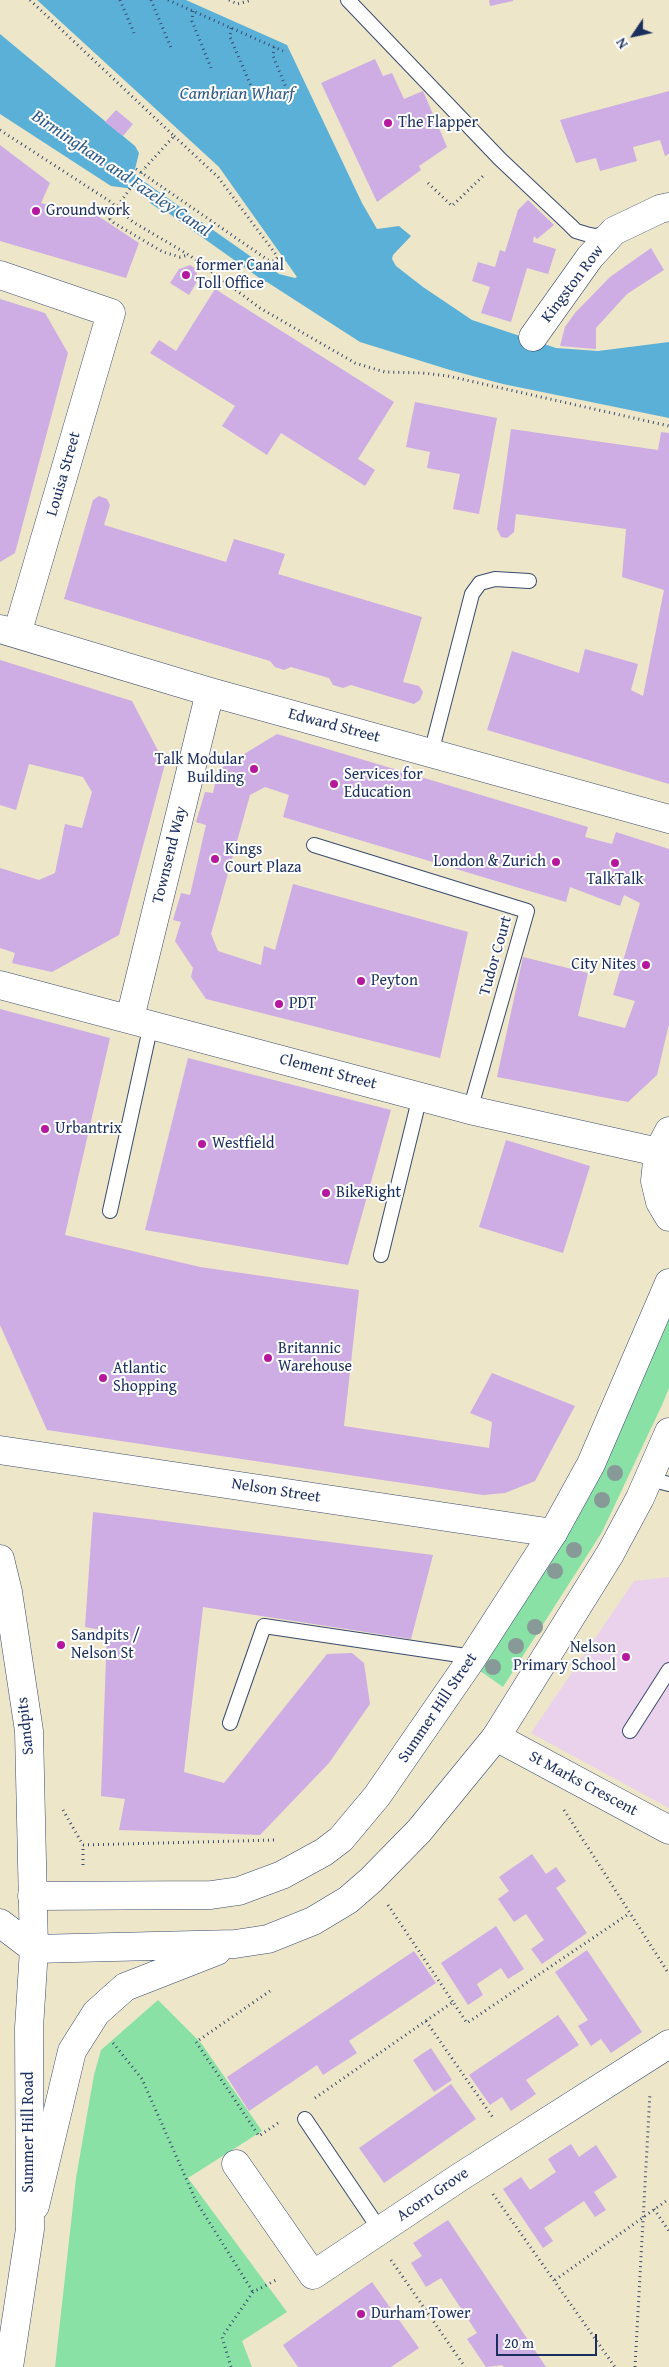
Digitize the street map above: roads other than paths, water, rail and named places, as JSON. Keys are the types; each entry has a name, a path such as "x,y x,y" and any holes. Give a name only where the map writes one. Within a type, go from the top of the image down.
{"street":[{"name":"Kingston Row","path":"533,337 590,256 614,231 660,208 669,207"},
{"name":"Louisa Street","path":"0,275 111,313 9,632"},
{"name":"Edward Street","path":"9,632 210,692 669,819"},
{"name":"Townsend Way","path":"140,1021 210,692"},
{"name":"Clement Street","path":"0,985 470,1110 664,1141"},
{"path":"664,1141 655,1181 660,1202 669,1217"},
{"name":"Summer Hill Street","path":"32,1896 211,1894 239,1891 290,1870 324,1852 347,1832 377,1796 472,1657 553,1533 591,1464 669,1283"},
{"path":"0,1923 34,1949 235,1944 268,1939 313,1921 348,1900 419,1832 496,1737 610,1554 659,1482 669,1432"},
{"name":"Nelson Street","path":"0,1450 553,1533"},
{"name":"Sandpits","path":"0,1559 8,1592 29,1731 32,1896"},
{"name":"St Marks Crescent","path":"496,1737 669,1830"},
{"path":"0,1909 32,1896"},
{"name":"Summer Hill Road","path":"9,2367 30,2229 29,2028 34,1949 32,1896"},
{"path":"30,2229 72,2052 96,2013 125,1988 235,1944"},
{"name":"Acorn Grove","path":"236,2164 313,2275 474,2167 660,2050"}],"lane":[{"path":"348,0 500,159 576,231 595,236 614,231"},
{"path":"431,753 472,594 480,583 494,578 529,581"},
{"name":"Tudor Court","path":"314,845 527,911 470,1110"},
{"path":"110,1211 140,1021"},
{"path":"381,1255 420,1096"},
{"path":"230,1723 264,1626 472,1657"},
{"path":"630,1731 669,1670"},
{"path":"305,2119 377,2232"}],"water":[{"name":"Cambrian Wharf","path":"37,0 186,0 287,45 362,203 377,229 399,226 411,236 393,255 392,259 396,266 472,320 556,348 598,351 669,342 669,418 503,384 450,370 360,342 265,282 164,210 162,211 150,203 150,201 134,189 111,186 0,114 0,34 135,146 139,153 134,173 139,178 260,263 262,261 279,274 297,277 219,167"}],"place":[{"name":"The Flapper","path":"388,123"},
{"name":"Groundwork","path":"36,211"},
{"name":"former Canal Toll Office","path":"186,275"},
{"name":"Talk Modular Building","path":"254,769"},
{"name":"Services for Education","path":"334,784"},
{"name":"Kings Court Plaza","path":"215,859"},
{"name":"London & Zurich","path":"556,862"},
{"name":"TalkTalk","path":"615,863"},
{"name":"City Nites","path":"646,965"},
{"name":"Peyton","path":"361,981"},
{"name":"PDT","path":"279,1004"},
{"name":"Urbantrix","path":"45,1129"},
{"name":"Westfield","path":"202,1144"},
{"name":"BikeRight","path":"326,1193"},
{"name":"Britannic Warehouse","path":"268,1358"},
{"name":"Atlantic Shopping","path":"103,1378"},
{"name":"Sandpits / Nelson St","path":"61,1645"},
{"name":"Nelson Primary School","path":"626,1657"},
{"name":"Durham Tower","path":"361,2314"}],"water label":[{"name":"Birmingham and Fazeley Canal","path":"121,174"}]}
